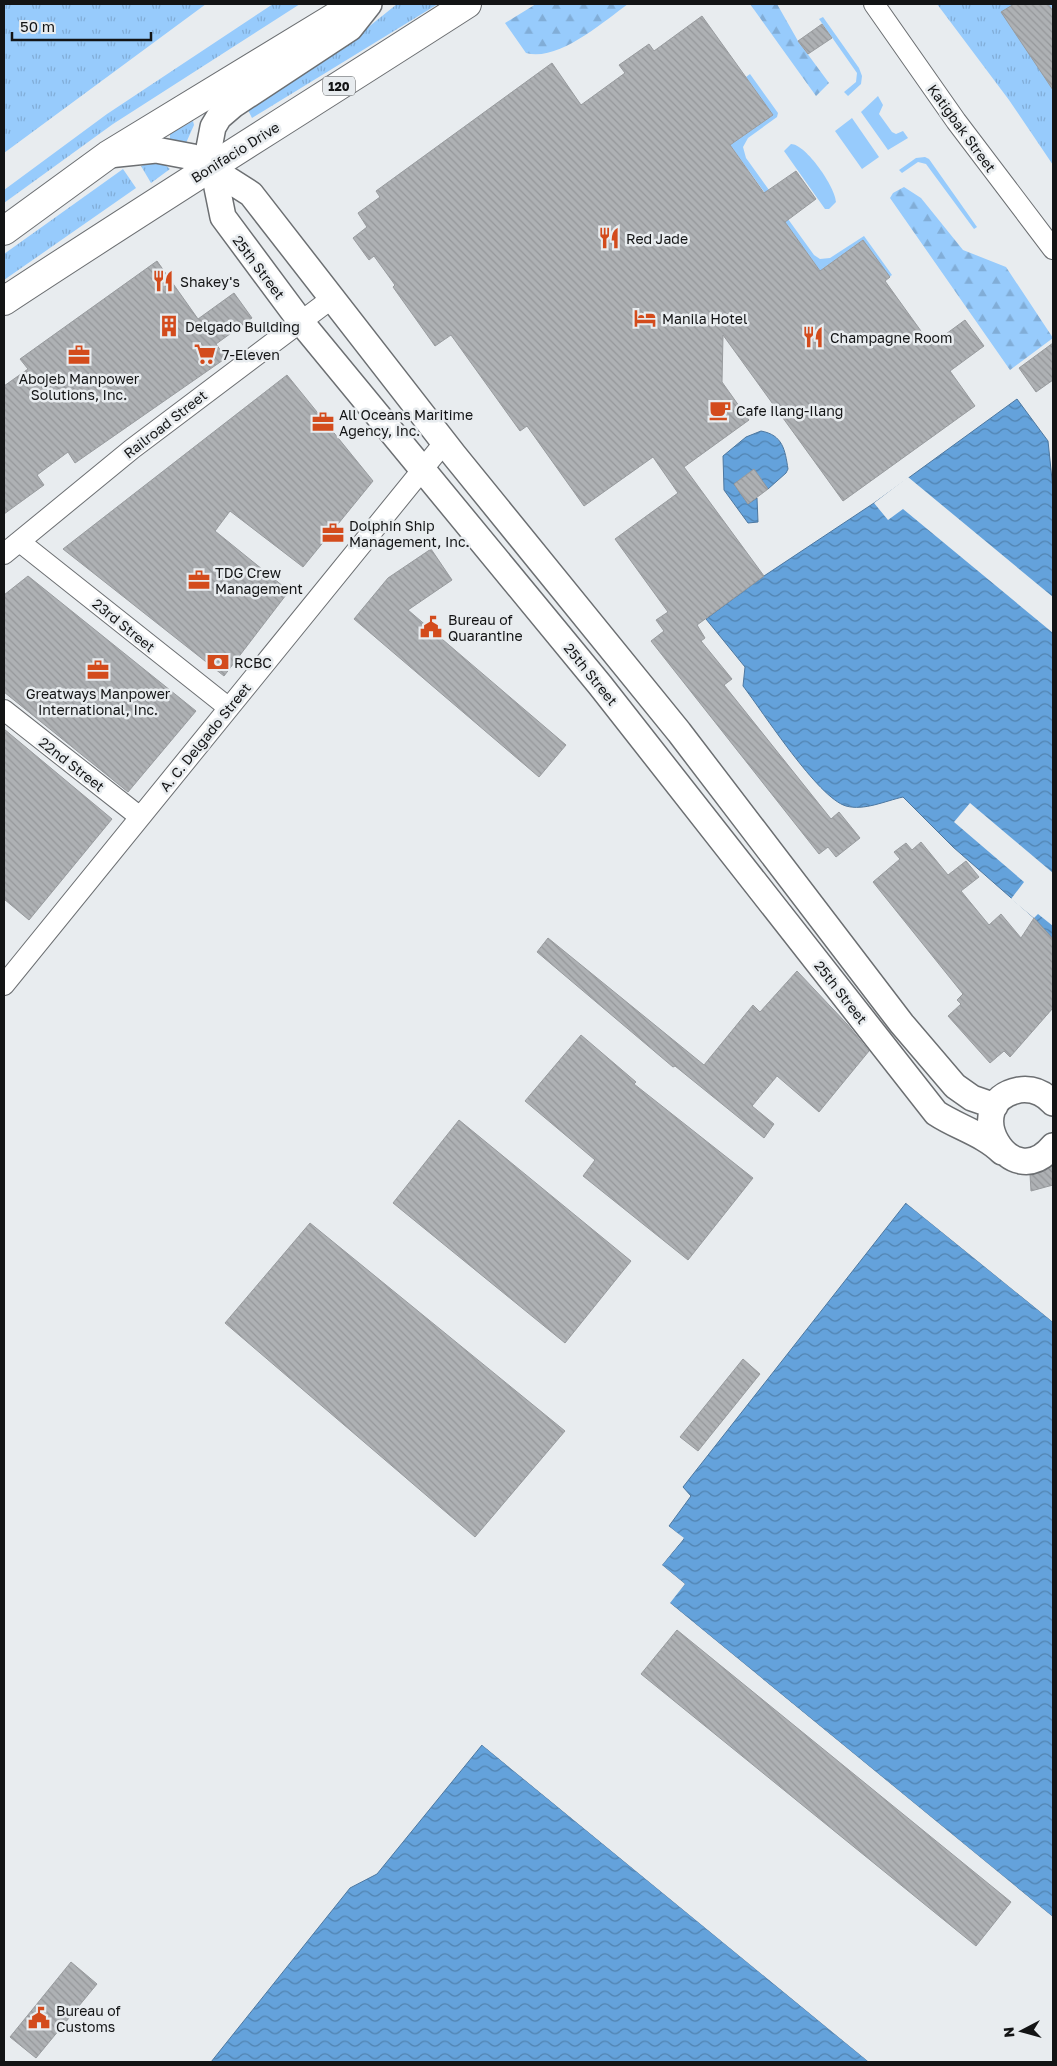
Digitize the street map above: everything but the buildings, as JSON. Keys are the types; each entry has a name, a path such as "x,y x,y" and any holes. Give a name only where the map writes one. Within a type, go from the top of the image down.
{"highway":[{"path":"4,231 108,155 356,4"},
{"name":"Bonifacio Drive","path":"4,301 151,204 211,169 467,4"}],"street":[{"name":"25th Street","path":"369,4 350,28 233,105 219,117 213,127 208,148 211,169 223,217 301,322 578,658 936,1113 964,1130 992,1142 1002,1152 1018,1160 1030,1160 1046,1154 1053,1146"},
{"name":"Katigbak Street","path":"874,4 956,120 1053,249"},
{"name":"25th Street","path":"108,155 140,151 177,152 193,157 251,194 444,443 685,740 902,1024 955,1086 972,1098 996,1106"},
{"name":"Railroad Street","path":"4,554 132,449 331,299"},
{"name":"A. C. Delgado Street","path":"4,985 444,443"},
{"name":"23rd Street","path":"20,542 229,708"},
{"path":"578,658 602,637"},
{"name":"22nd Street","path":"4,710 140,817"},
{"path":"1002,1152 996,1144 990,1125 996,1106 1007,1094 1023,1090 1039,1092 1053,1103"}],"green space":[{"path":"4,4 206,4 4,153"},
{"path":"273,4 300,4 113,124 4,203 4,190 107,114"},
{"path":"397,4 438,4 252,118 247,108 361,33"},
{"path":"536,4 628,4 580,39 566,46 552,52 526,53 505,23"},
{"path":"750,4 777,4 798,41 829,83 816,96"},
{"path":"937,4 1053,4 1053,165 1009,100"},
{"path":"823,17 859,68 862,76 861,84 848,96 844,92 856,82 857,73 819,19"},
{"path":"750,74 778,113 777,117 748,138 743,147 746,158 769,190 765,193 730,145 773,115 746,77"},
{"path":"878,96 883,105 879,114 892,132 896,134 903,131 908,138 888,150 861,112"},
{"path":"852,118 879,157 862,169 835,131"},
{"path":"193,121 194,125 186,143 170,140 170,134"},
{"path":"791,144 804,151 826,177 835,195 836,202 829,209 825,209 784,151"},
{"path":"925,157 929,159 977,227 974,229 926,164 918,162 902,173 899,170 916,158"},
{"path":"150,163 163,163 170,169 151,183 141,166"},
{"path":"123,169 136,188 4,280 4,254"},
{"path":"904,187 921,198 963,250 1006,267 1053,338 1010,370 890,198 893,193"},
{"path":"788,219 814,255 820,259 830,258 864,236 892,275 889,277 863,240 820,271 785,222"}],"water":[{"path":"1017,399 1048,441 1053,489 1053,939 1034,918 953,847 903,797 860,807 846,806 834,800 791,753 743,686 745,667 706,619 764,576 874,503"},
{"path":"761,431 774,436 782,444 788,469 768,489 754,470 734,484 748,504 757,498 758,522 748,523 724,490 723,456 746,437"},
{"path":"906,1203 1053,1322 1053,1917 669,1602 685,1584 662,1565 684,1539 669,1526 691,1496 683,1487"},
{"path":"482,1745 869,2062 211,2062 350,1888 377,1874"}],"pier":[{"path":"908,477 1053,597 1053,633 903,509 888,520 874,503"},
{"path":"970,803 1053,873 1053,926 1038,914 1034,918 1011,899 1024,882 954,822"},
{"path":"908,1201 1053,1319 1053,1322 906,1203"},
{"path":"667,1525 684,1538 662,1565 685,1584 670,1603 1053,1917 1053,1919 668,1604 667,1601 681,1584 660,1566 680,1539 667,1528"},
{"path":"481,1744 484,1744 872,2062 869,2062"}],"place":[{"name":"Red Jade","path":"609,238"},
{"name":"Shakey's","path":"163,281"},
{"name":"Manila Hotel","path":"645,318"},
{"name":"Delgado Building","path":"169,326"},
{"name":"Champagne Room","path":"813,337"},
{"name":"7-Eleven","path":"205,354"},
{"name":"Abojeb Manpower Solutions, Inc.","path":"79,355"},
{"name":"Cafe Ilang-Ilang","path":"720,410"},
{"name":"All Oceans Maritime Agency, Inc.","path":"323,422"},
{"name":"Dolphin Ship Management, Inc.","path":"333,533"},
{"name":"TDG Crew Management","path":"199,580"},
{"name":"Bureau of Quarantine","path":"431,627"},
{"name":"RCBC","path":"218,662"},
{"name":"Greatways Manpower International, Inc.","path":"98,670"},
{"name":"Bureau of Customs","path":"39,2018"}]}
